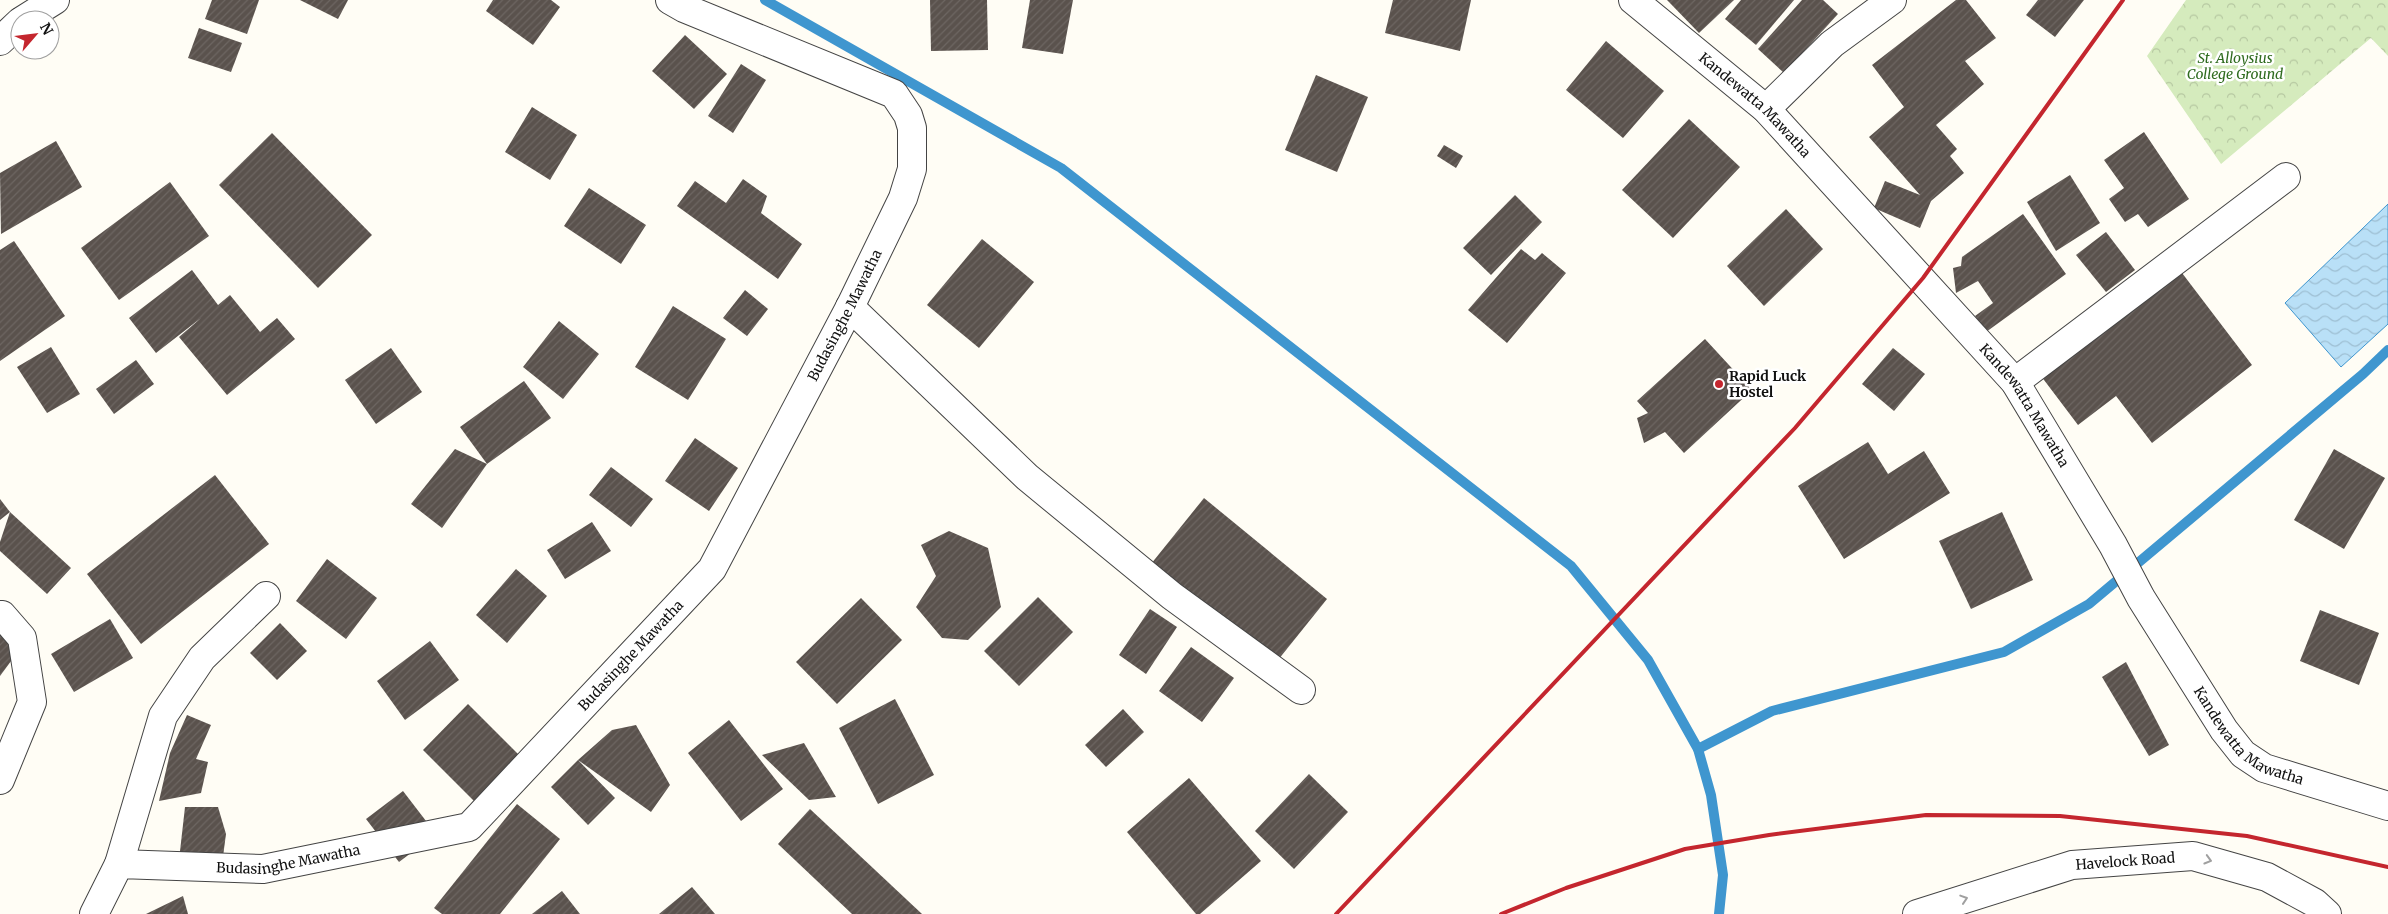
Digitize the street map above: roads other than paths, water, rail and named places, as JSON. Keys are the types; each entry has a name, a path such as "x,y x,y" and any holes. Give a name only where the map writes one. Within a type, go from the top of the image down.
{"street":[{"path":"39,10 55,0"},
{"name":"Kandewatta Mawatha","path":"1632,0 1766,109 2015,382 2113,545 2141,598 2224,730 2244,754 2264,768 2388,806"},
{"path":"1766,109 1832,44 1892,0"},
{"name":"Budasinghe Mawatha","path":"119,864 263,869 469,827 712,569 850,307 903,198 912,169 912,128 908,115 894,94 680,3"},
{"path":"0,41 10,31"},
{"path":"2015,382 2286,177"},
{"path":"850,307 1027,477 1172,596 1300,690"},
{"path":"94,914 119,864 163,716 202,658 266,596"},
{"path":"0,780 32,702 22,638 2,615"},
{"name":"Havelock Road","path":"1918,914 2072,864 2193,856 2267,877 2315,904 2326,914"}],"water":[{"path":"2388,204 2388,324 2341,367 2285,303"}],"waterway":[{"path":"765,0 1061,168 1571,566 1648,660 1698,749 1711,795 1723,875 1719,914"},
{"path":"1698,749 1772,711 2004,652 2089,604 2363,374 2388,350"}],"railway":[{"path":"1336,914 1795,428 1923,278 2123,0"},
{"path":"1501,914 1566,888 1685,849 1769,835 1926,815 2060,816 2247,836 2388,867"}],"place":[{"name":"Rapid Luck Hostel","path":"1719,384"}],"park label":[{"name":"St. Alloysius College Ground","path":"2235,66"}]}
